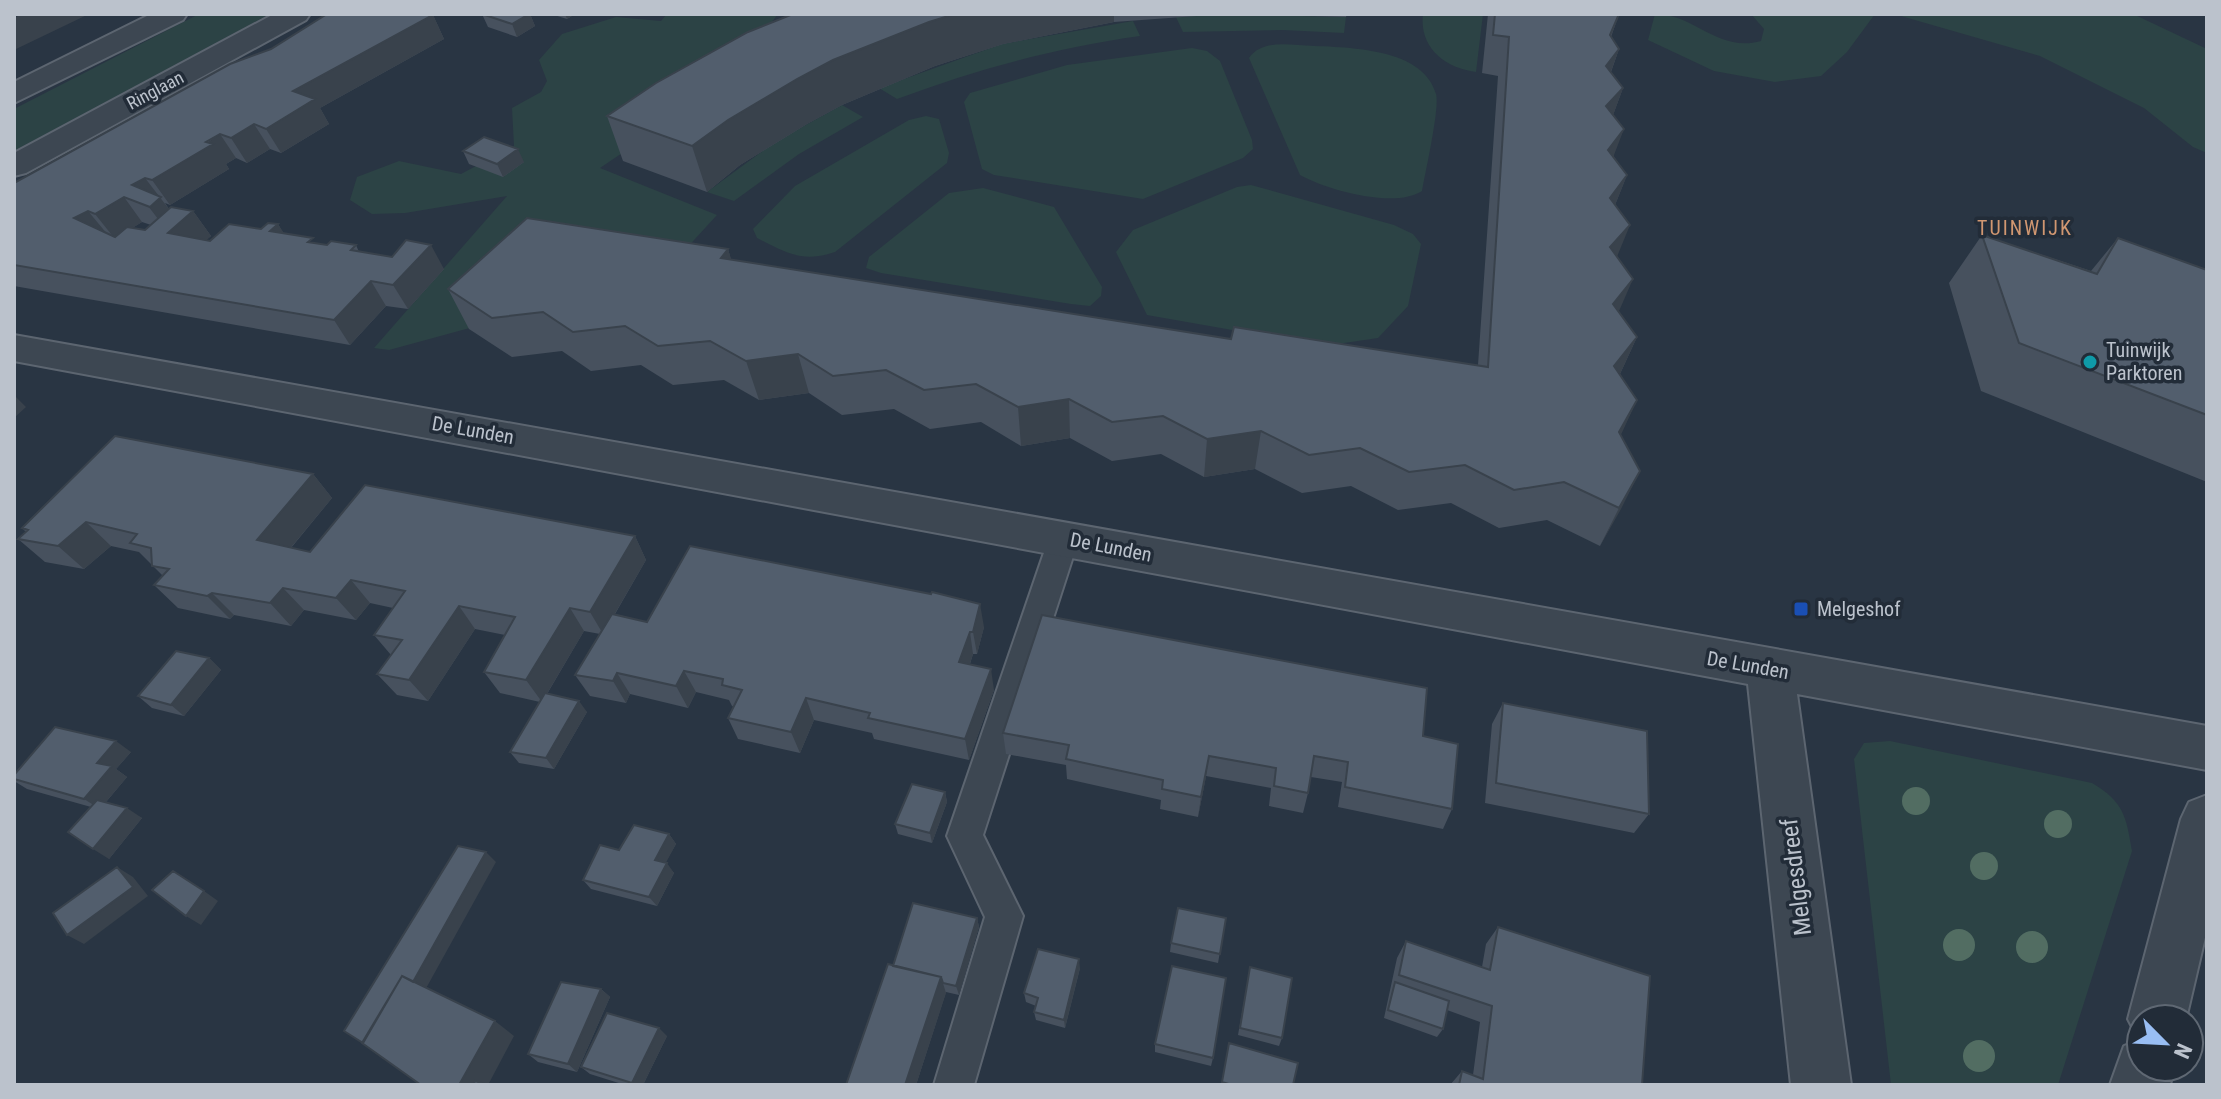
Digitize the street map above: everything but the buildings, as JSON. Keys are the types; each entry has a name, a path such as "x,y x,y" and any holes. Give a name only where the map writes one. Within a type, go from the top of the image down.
{"street":[{"path":"14,94 173,14"},
{"name":"Ringlaan","path":"14,166 296,14"},
{"name":"De Lunden","path":"14,348 2207,748"},
{"name":"Melgesdreef","path":"1770,669 1821,1085"},
{"path":"2161,1003 2207,819"}],"lane":[{"path":"954,1085 1004,916 965,836 1064,538"}],"green space":[{"path":"199,14 270,14 14,151 14,109"},
{"path":"667,14 778,14 723,85 600,168 717,215 661,276 389,350 374,348 507,196 405,213 372,214 350,200 357,177 399,161 461,174 514,146 512,108 541,92 547,81 539,60 562,34 616,17 661,21"},
{"path":"1222,14 1346,17 1344,33 1283,30 1183,32 1176,17"},
{"path":"1423,14 1483,14 1476,72 1454,66 1436,54 1425,36"},
{"path":"1655,14 1682,20 1719,38 1746,43 1761,41 1764,29 1751,14 1875,14 1847,52 1821,76 1775,82 1714,71 1648,40"},
{"path":"1894,14 2133,14 2207,49 2207,153 2193,147 2144,108 2040,56"},
{"path":"1133,21 1140,36 1017,61 897,99 879,88 1002,44"},
{"path":"1278,44 1356,49 1397,57 1414,66 1428,78 1436,94 1434,126 1422,191 1410,196 1379,198 1361,195 1300,175 1249,58 1259,49"},
{"path":"1192,48 1207,51 1220,61 1252,140 1253,149 1243,158 1143,199 994,175 982,169 964,102 970,93 1067,65"},
{"path":"842,105 863,117 799,154 734,201 707,192 775,142"},
{"path":"926,116 939,119 949,153 947,163 835,252 813,257 795,255 757,238 753,229 795,186 909,120"},
{"path":"1251,185 1394,225 1413,234 1421,244 1408,306 1378,338 1324,346 1147,315 1116,252 1133,230 1237,187"},
{"path":"983,188 1054,207 1102,287 1101,296 1090,306 1071,304 866,268 869,257 949,193"},
{"path":"1890,741 2092,783 2111,797 2122,811 2132,851 2058,1085 1891,1085 1854,759 1864,743"}],"place":[{"name":"Tuinwijk Parktoren","path":"2090,362"},
{"name":"Melgeshof","path":"1801,609"}],"district":[{"name":"TUINWIJK","path":"2025,228"}]}
